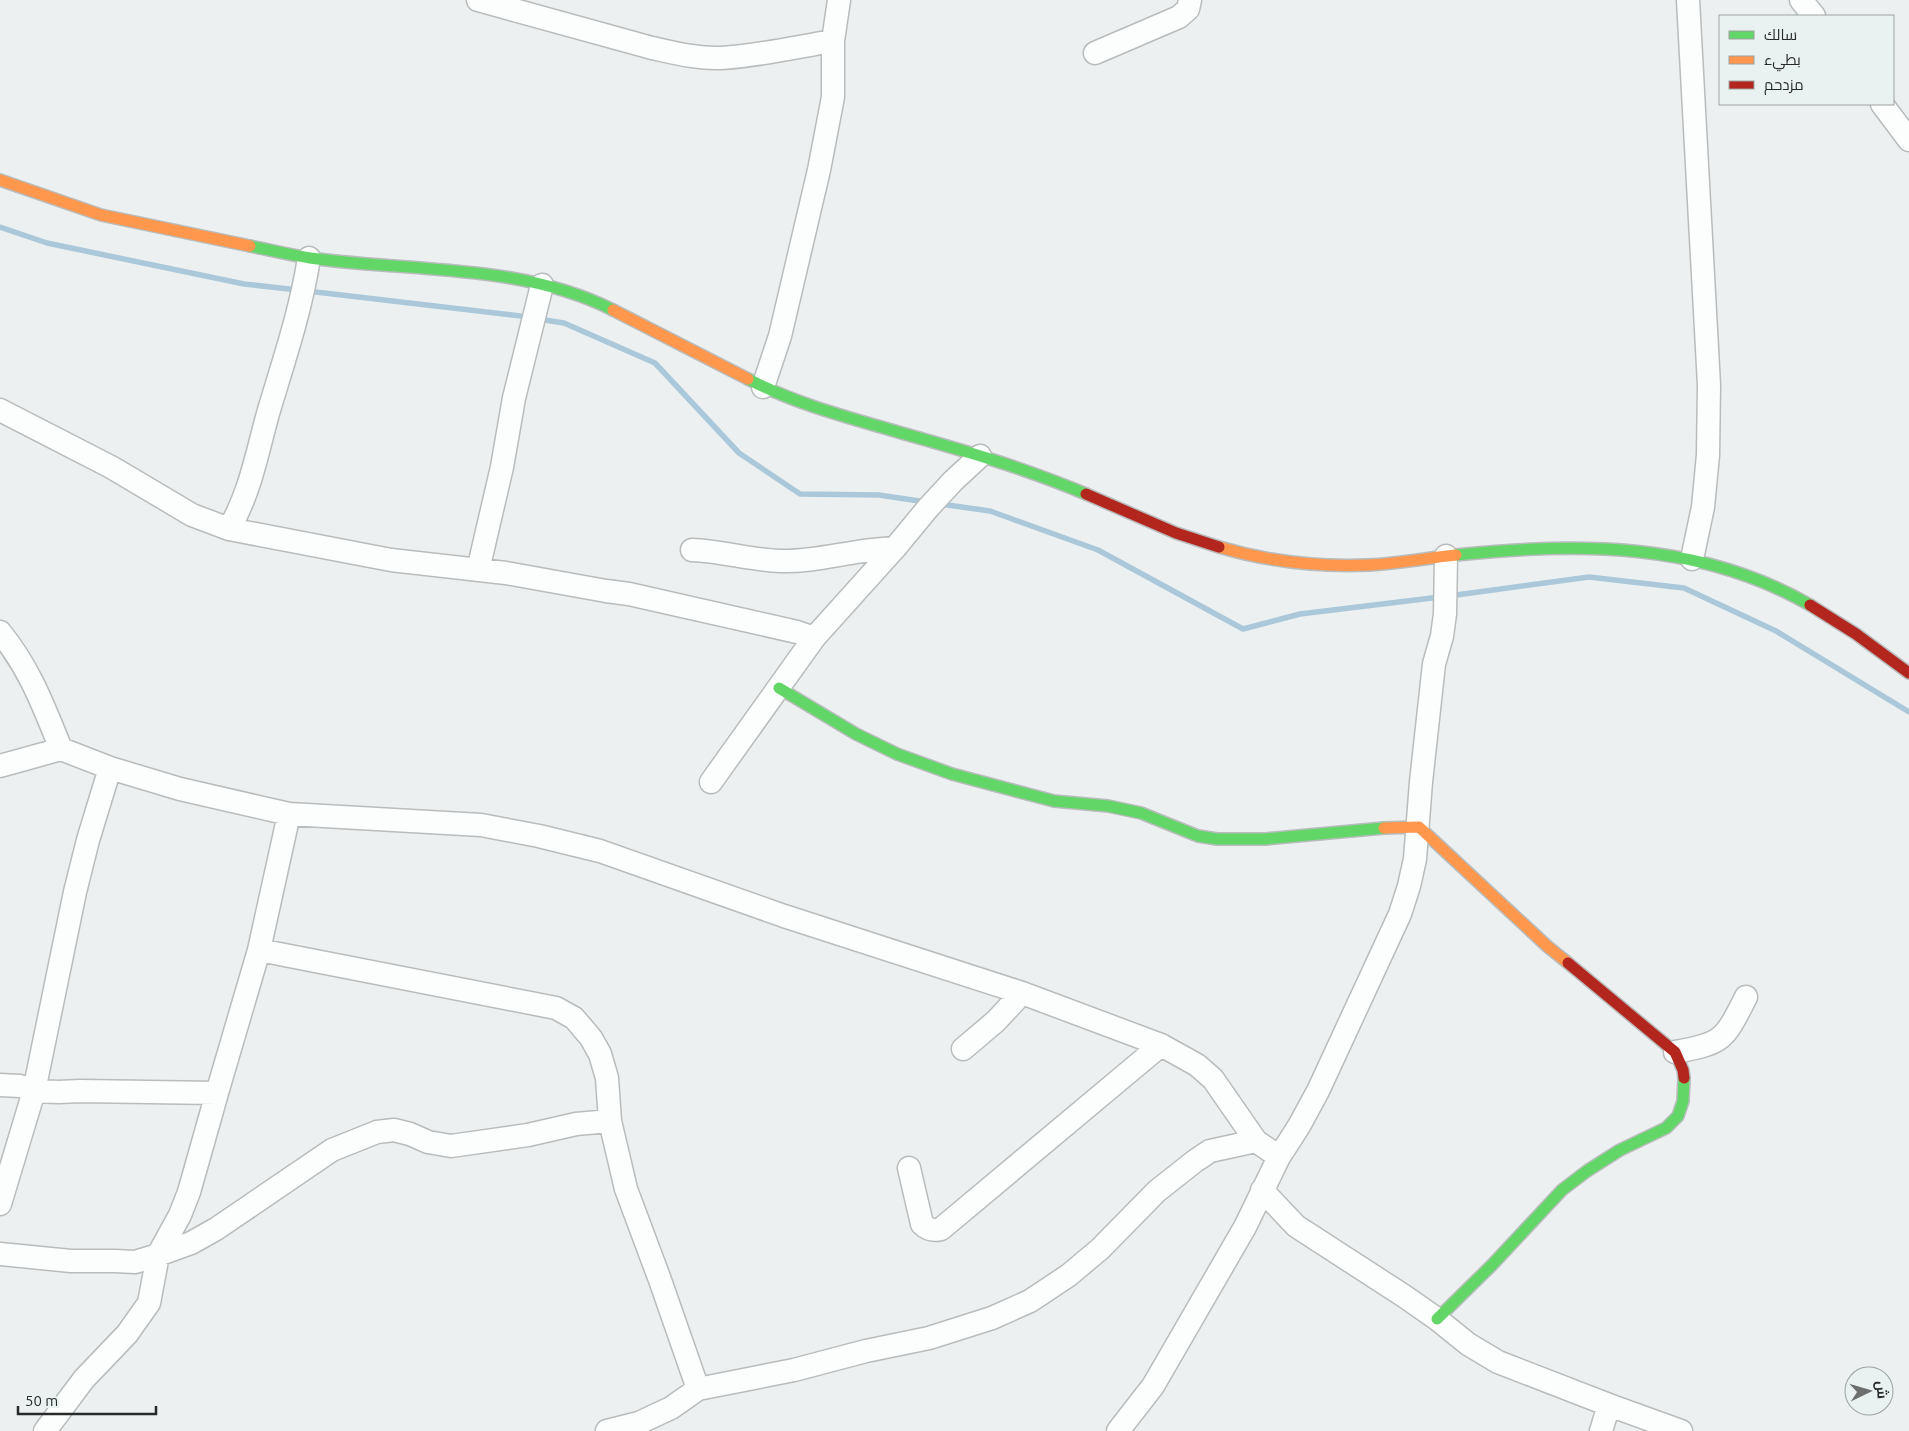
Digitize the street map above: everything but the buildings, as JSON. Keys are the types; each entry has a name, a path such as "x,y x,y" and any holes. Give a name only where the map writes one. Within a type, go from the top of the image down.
{"street":[{"path":"478,0 652,48 702,57 742,56 833,41"},
{"path":"763,387 780,336 819,170 833,98 833,41 839,0"},
{"path":"1095,54 1179,17 1188,9 1190,0"},
{"path":"1688,0 1709,385 1703,507 1692,560"},
{"path":"1801,0 1813,15"},
{"path":"1883,105 1909,140"},
{"path":"0,180 102,214 309,258 495,276 542,285 592,300 763,387 809,406 1042,476 1100,499 1171,531 1213,545 1256,556 1306,564 1362,566 1520,549 1609,548 1692,560 1726,568 1762,581 1807,604 1849,630 1909,673"},
{"path":"229,529 251,482 264,426 305,287 309,258"},
{"path":"478,570 502,467 514,398 528,335 542,285"},
{"path":"0,410 111,467 192,515 229,529 390,560 506,573 606,592 629,594 796,632 814,638"},
{"path":"711,782 814,638 895,548 928,508 980,456"},
{"path":"692,550 780,561 895,548"},
{"path":"1118,1431 1153,1386 1245,1227 1279,1157 1318,1091 1400,914 1410,886 1415,859 1434,664 1442,636 1445,614 1446,556"},
{"path":"0,632 15,650 35,685 60,749"},
{"path":"779,688 856,734 897,754 952,774 1054,801 1108,806 1141,813 1198,836 1217,839 1265,839 1367,828 1419,826 1547,946 1675,1052 1683,1070 1685,1085 1684,1102 1678,1116 1666,1128 1620,1150 1587,1170 1562,1190 1492,1265 1437,1319"},
{"path":"0,766 60,749 110,768 180,790 289,814 481,825 539,836 600,851 784,916 1022,993 1162,1045 1197,1065 1213,1079 1256,1141 1279,1157"},
{"path":"0,1204 34,1091 75,892 88,840 110,768"},
{"path":"45,1431 84,1379 127,1334 149,1303 158,1256 180,1215 189,1192 259,950 289,814"},
{"path":"259,950 556,1008 574,1018 591,1038 600,1054 607,1078 610,1121 626,1189 698,1388"},
{"path":"963,1049 996,1021 1022,993"},
{"path":"1675,1052 1704,1047 1718,1040 1729,1029 1746,997"},
{"path":"909,1168 922,1224 927,1229 934,1231 941,1229 1162,1045"},
{"path":"0,1085 20,1086 34,1091 59,1092 217,1093"},
{"path":"0,1254 71,1261 115,1260 135,1262 158,1256 191,1243 216,1229 332,1150 377,1132 394,1130 410,1134 428,1142 451,1146 528,1136 576,1124 610,1121"},
{"path":"607,1431 639,1423 671,1408 698,1388 794,1370 866,1351 929,1338 1000,1315 1030,1301 1070,1275 1158,1191 1195,1161 1210,1152 1256,1141"},
{"path":"1262,1190 1296,1226 1404,1296 1468,1344 1498,1362 1681,1431"},
{"path":"1601,1431 1609,1405"}],"waterway":[{"path":"0,227 47,243 244,284 298,290"},
{"path":"307,291 529,317"},
{"path":"538,319 564,323 655,363 739,453 800,494 879,495 926,502"},
{"path":"940,504 990,511 1098,550 1243,629 1300,614 1440,597"},
{"path":"1449,596 1589,577 1684,588 1776,631 1909,712"}],"traffic: fast":[{"path":"250,246 310,258 503,277 540,284 577,295 613,310"},
{"path":"748,379 785,396 822,409 993,460 1086,494"},
{"path":"1456,555 1547,548 1592,548 1682,558 1726,569 1768,584 1810,605"},
{"path":"779,688 856,734 897,754 952,774 1054,801 1108,806 1141,813 1198,836 1217,839 1265,839 1384,828"},
{"path":"1437,1319 1492,1265 1562,1190 1620,1150 1666,1128 1678,1116 1683,1101 1684,1078"}],"traffic: slow":[{"path":"0,180 101,215 250,246"},
{"path":"613,310 748,379"},
{"path":"1219,547 1255,556 1292,562 1330,565 1379,564 1456,555"},
{"path":"1384,828 1419,827 1547,946 1568,963"}],"traffic: jam":[{"path":"1086,494 1176,533 1219,547"},
{"path":"1810,605 1856,634 1909,673"},
{"path":"1568,963 1675,1052 1683,1070 1684,1078"}]}
